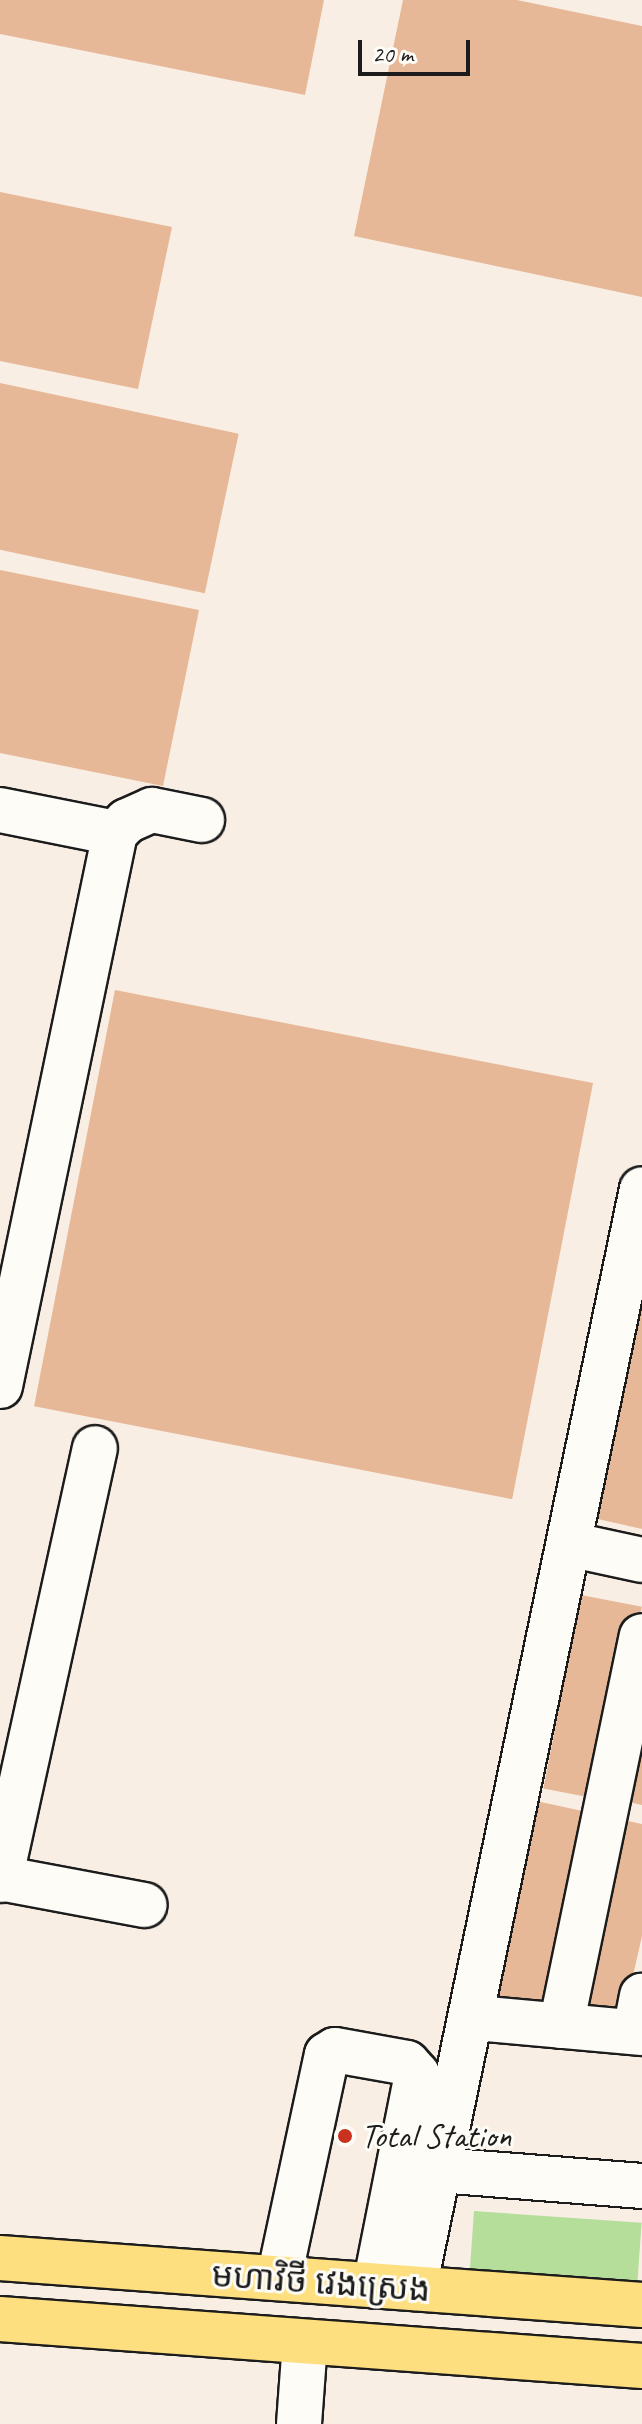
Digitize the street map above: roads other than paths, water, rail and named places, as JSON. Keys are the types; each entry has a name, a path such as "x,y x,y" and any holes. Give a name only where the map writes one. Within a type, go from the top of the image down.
{"main road":[{"name":"មហាវិថី វេងស្រេង","path":"0,2258 642,2305"},
{"name":"មហាវិថី វេងស្រេង","path":"0,2319 642,2366"}],"street":[{"path":"0,810 115,833"},
{"path":"0,1386 115,833 127,821 152,810 202,820"},
{"path":"395,2287 439,2170 642,1189"},
{"path":"95,1448 0,1879 144,1905"},
{"path":"577,1546 642,1560"},
{"path":"561,2026 642,1636"},
{"path":"487,2019 561,2026 640,2021"},
{"path":"279,2278 327,2055 335,2050 407,2063 417,2074 395,2287"},
{"path":"439,2170 642,2186"},
{"path":"299,2424 305,2342"}],"place":[{"name":"Total Station","path":"345,2136"}]}
